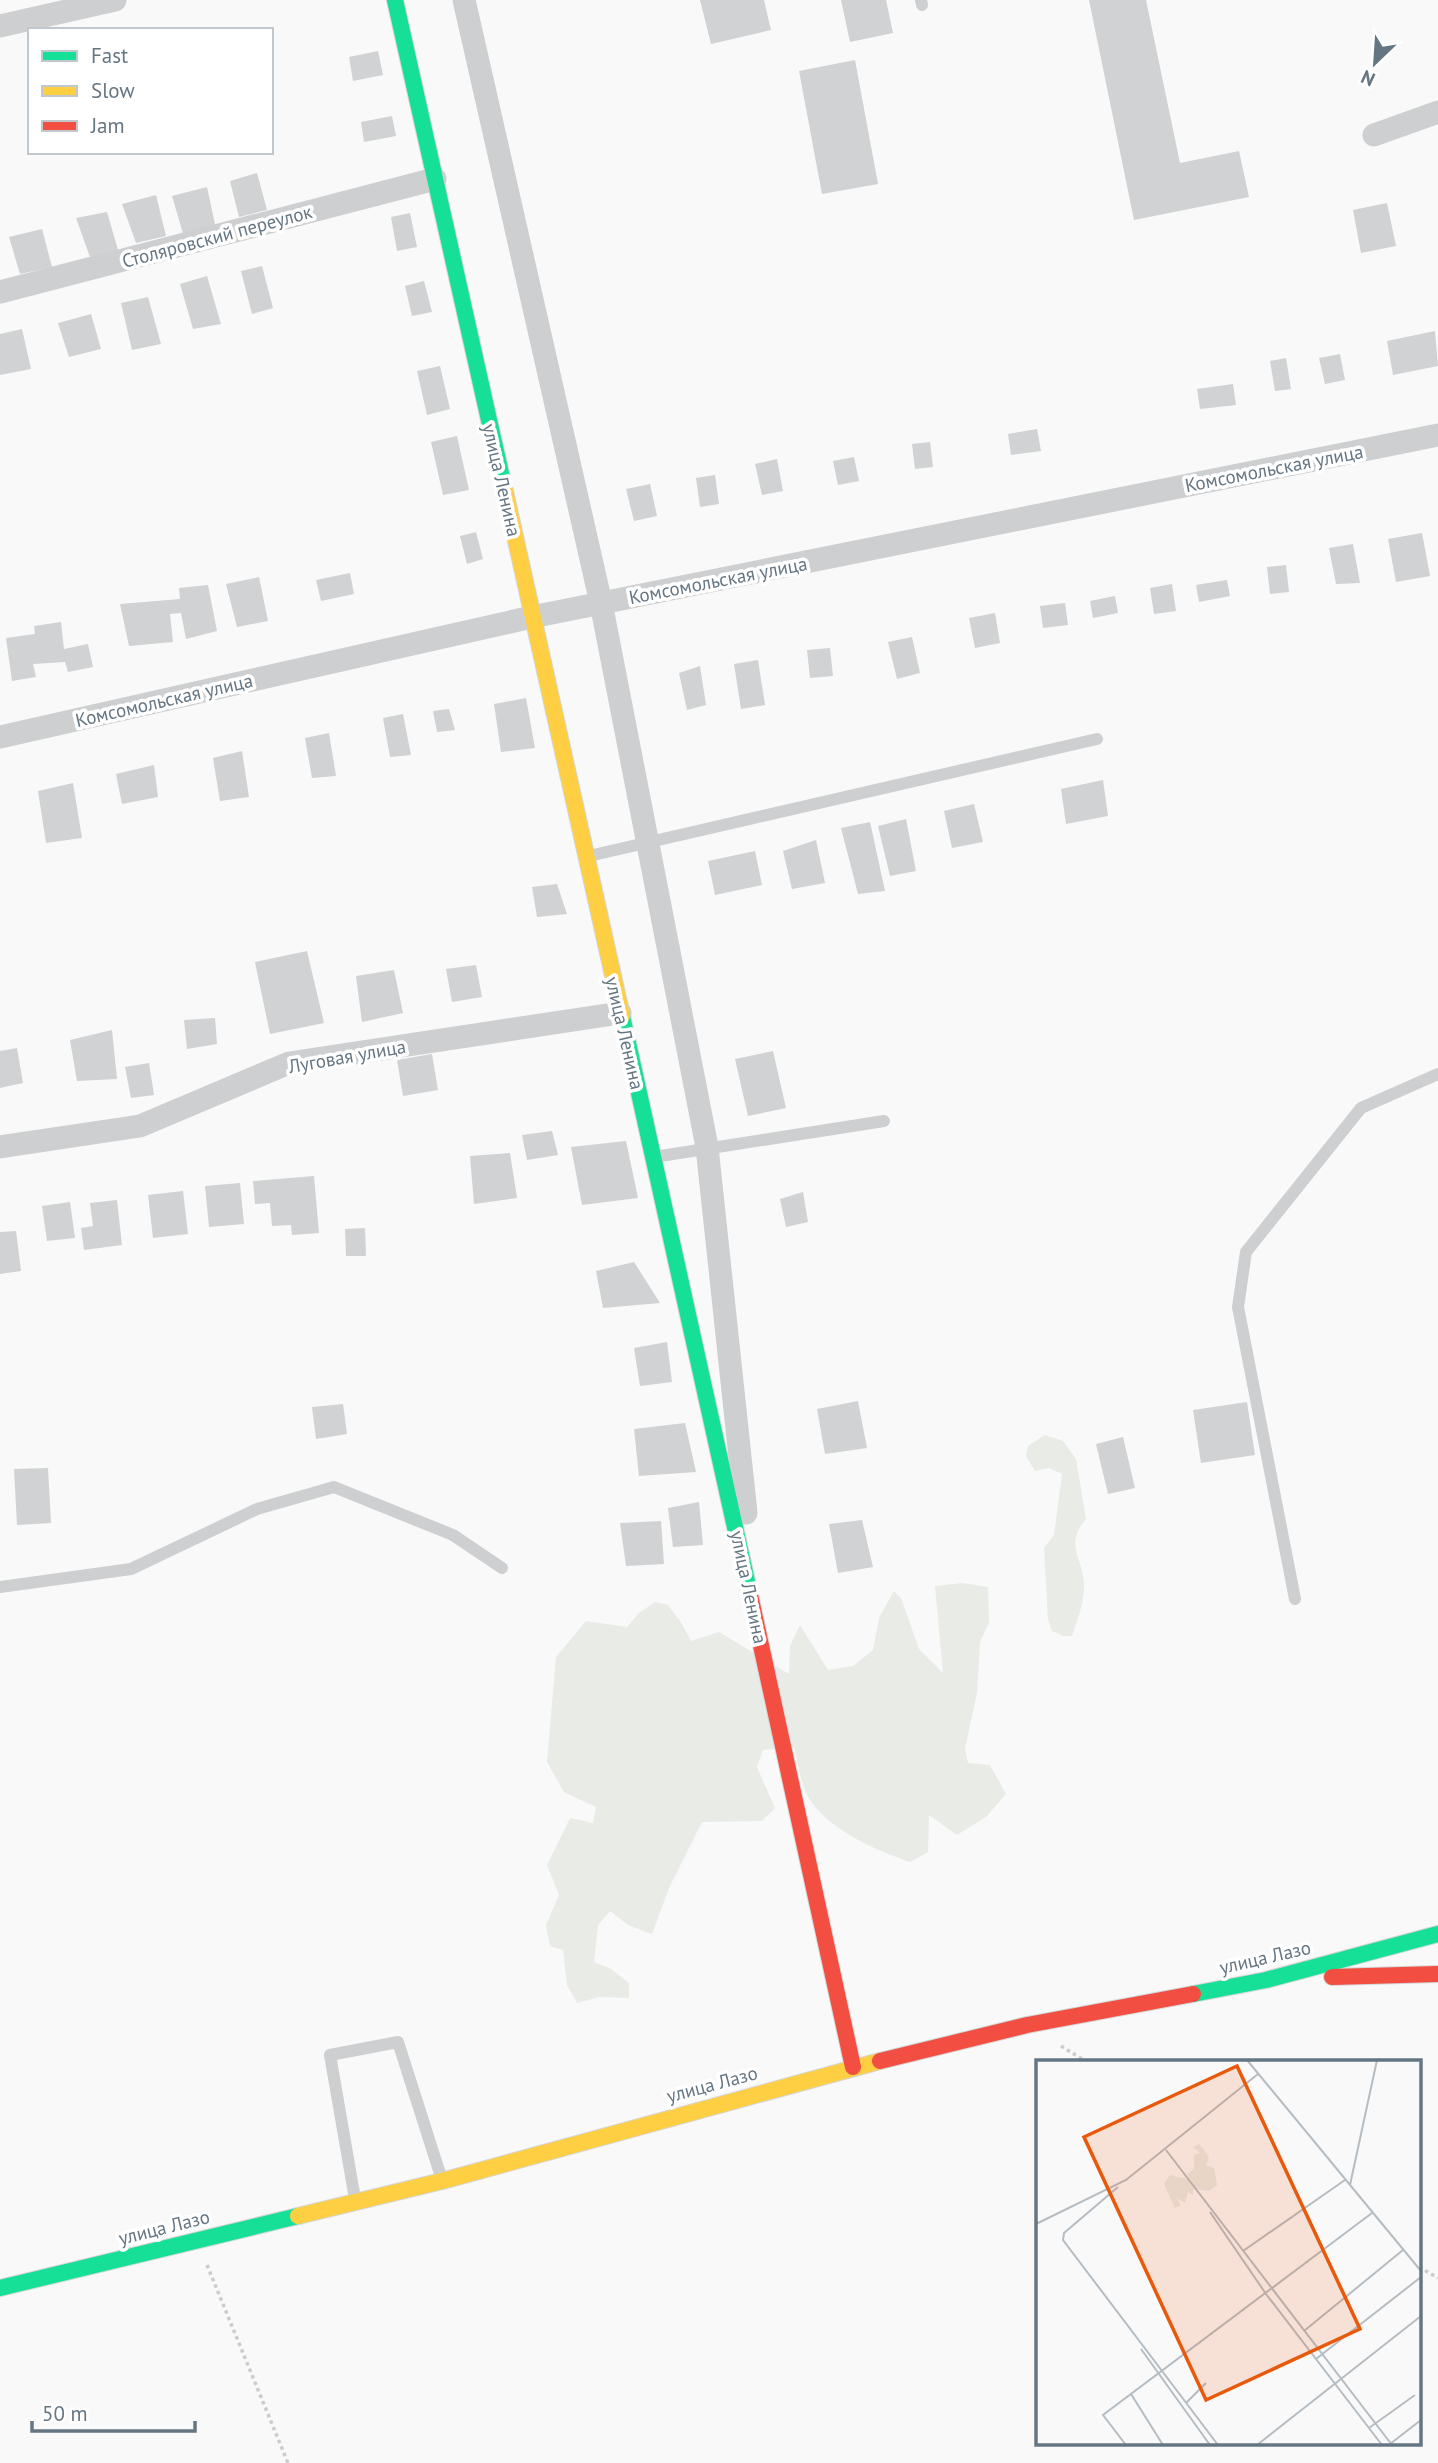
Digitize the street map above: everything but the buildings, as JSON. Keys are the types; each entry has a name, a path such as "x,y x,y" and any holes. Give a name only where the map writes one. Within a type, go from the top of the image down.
{"street":[{"path":"0,26 115,0"},
{"name":"улица Ленина","path":"395,0 654,1157 853,2067"},
{"path":"464,0 601,603 707,1147 758,1628"},
{"path":"1374,135 1438,112"},
{"name":"Столяровский переулок","path":"0,292 435,179"},
{"name":"Комсомольская улица","path":"0,737 532,617 1438,435"},
{"name":"Луговая улица","path":"0,1147 140,1126 289,1063 620,1013"},
{"name":"улица Лазо","path":"0,2288 442,2180 853,2067 1027,2025 1266,1980 1438,1934"},
{"path":"1266,1980 1438,1974"}],"lane":[{"path":"585,857 1097,739"},
{"path":"1295,1598 1238,1307 1246,1252 1361,1108 1438,1074"},
{"path":"654,1157 884,1121"},
{"path":"0,1587 131,1569 257,1509 334,1487 453,1535 502,1568"},
{"path":"355,2202 330,2055 398,2042 442,2180"}],"path":[{"path":"197,2240 288,2463"},
{"path":"1420,2268 1438,2278"}],"shaded area":[{"path":"1045,1435 1063,1441 1076,1459 1086,1519 1079,1528 1075,1544 1084,1587 1082,1606 1072,1636 1063,1636 1052,1631 1048,1619 1044,1548 1054,1535 1062,1474 1049,1468 1035,1471 1026,1456 1028,1446"},
{"path":"963,1583 988,1587 989,1623 980,1642 977,1693 965,1749 968,1763 990,1765 1006,1794 986,1817 957,1835 929,1815 928,1852 910,1862 852,1837 826,1818 807,1795 794,1747 763,1750 757,1767 775,1808 762,1821 702,1822 669,1888 652,1934 628,1925 610,1911 598,1925 594,1962 611,1969 629,1983 629,1998 600,1997 577,2003 567,1985 563,1950 550,1946 546,1925 559,1895 547,1865 570,1818 593,1823 596,1807 564,1792 547,1762 556,1657 586,1621 627,1627 639,1613 655,1602 668,1605 691,1641 719,1632 789,1674 790,1646 800,1625 828,1670 853,1666 873,1650 879,1618 894,1591 901,1598 919,1649 943,1673 935,1586"}],"traffic: fast":[{"path":"395,0 504,487"},
{"path":"622,1016 750,1595"},
{"path":"1193,1994 1266,1980 1438,1934"},
{"path":"0,2288 298,2216"}],"traffic: slow":[{"path":"504,487 622,1016"},
{"path":"298,2216 442,2181 880,2061"}],"traffic: jam":[{"path":"750,1595 853,2067"},
{"path":"1332,1977 1438,1974"},
{"path":"880,2061 1027,2025 1193,1994"}]}
